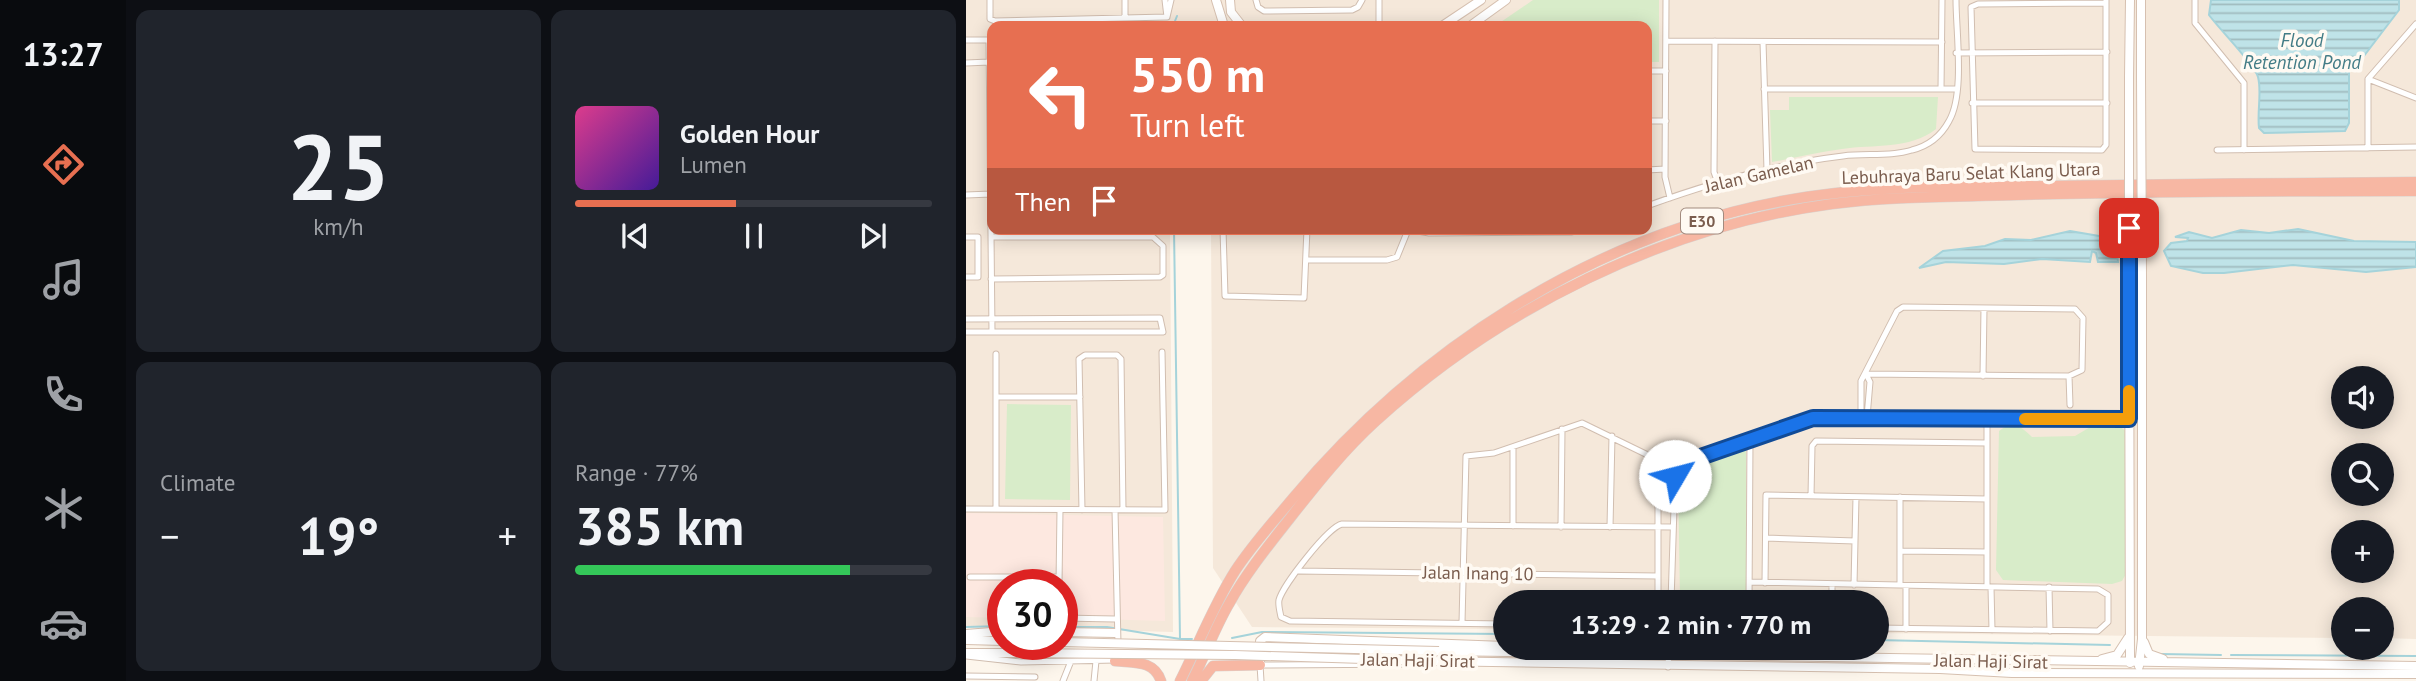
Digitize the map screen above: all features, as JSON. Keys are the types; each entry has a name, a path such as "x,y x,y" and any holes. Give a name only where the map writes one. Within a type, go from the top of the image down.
{"highway":[{"name":"Lebuhraya Baru Selat Klang Utara","path":"1180,681 1235,572 1314,472 1363,420 1414,375 1510,308 1575,272 1647,241 1712,218 1780,201 1885,188 2416,182"},
{"name":"Lebuhraya Baru Selat Klang Utara","path":"1192,681 1229,604 1260,557 1312,490 1374,423 1423,382 1521,314 1582,282 1647,253 1716,229 1778,214 1832,204 1889,199 2111,192 2416,191"},
{"path":"1115,661 1145,664 1154,669 1161,681"},
{"path":"1201,681 1213,666 1260,665"}],"main road":[{"path":"1216,0 1216,8 1222,21"},
{"path":"1230,0 1231,12 1238,21"},
{"path":"1450,21 1481,0"},
{"path":"1477,21 1506,0"},
{"path":"2130,0 2130,624 2136,664"},
{"path":"2136,664 2141,629 2141,0"},
{"path":"1987,661 2109,658 2122,650 2130,624"},
{"path":"1078,630 1115,627"},
{"path":"2141,629 2145,646 2154,658 2199,662"},
{"path":"966,637 987,634"},
{"path":"1260,665 1260,641 1265,636 1493,646"},
{"path":"966,637 987,639"},
{"name":"Jalan Haji Sirat","path":"1078,642 1493,652"},
{"name":"Jalan Haji Sirat","path":"966,654 1235,654 1668,667 1940,668 2012,677 2103,674 2146,677 2334,677 2416,674"},
{"name":"Jalan Haji Sirat","path":"1889,659 2136,664 2199,662 2317,665 2356,669 2416,667"},
{"path":"2242,663 2262,667 2297,667 2305,677"},
{"path":"2103,674 2136,664 2239,677"},
{"path":"2394,674 2416,680"}],"street":[{"path":"990,0 990,19 995,21"},
{"path":"1125,0 1125,21"},
{"path":"1165,0 1167,17"},
{"path":"1139,21 1167,17 1171,11 1171,0"},
{"path":"1256,0 1258,7 1264,11 1352,10 1358,7 1362,0"},
{"path":"1306,0 1306,10"},
{"path":"1379,0 1379,21"},
{"path":"1666,0 1665,177 1670,198"},
{"path":"1941,89 1942,0"},
{"name":"Jalan Gamelan","path":"1652,204 1767,170 1842,156 1911,151 1935,140 1949,121 1956,104 1956,0"},
{"path":"2195,0 2195,23 2244,83 2244,149"},
{"path":"2106,1 2106,145 2102,150 1975,149 1971,7 2106,1"},
{"path":"2368,148 2368,79 2416,24"},
{"path":"966,40 987,40"},
{"path":"1666,41 1942,42"},
{"path":"1715,41 1714,172 1718,183"},
{"path":"1763,42 1767,170"},
{"path":"1956,53 2107,52"},
{"path":"966,63 987,62"},
{"path":"1652,71 1666,71"},
{"path":"2368,79 2416,97"},
{"path":"1764,89 1957,89"},
{"path":"1972,103 2107,103"},
{"path":"1652,121 1665,121"},
{"path":"2217,150 2416,147"},
{"path":"1652,170 1665,170"},
{"path":"966,194 987,194"},
{"path":"1223,235 1226,298 1304,298 1307,235"},
{"path":"1307,260 1387,260 1397,257 1405,235"},
{"path":"966,237 978,237 978,277 966,277"},
{"path":"991,279 1160,277 1163,275 1164,246 1153,237 991,237 991,279 992,332"},
{"path":"1864,417 1861,381 1897,311 1903,307 2075,309 2083,318 2082,370 2069,376 1866,374"},
{"path":"1983,376 1984,308"},
{"path":"966,319 1160,318 1163,332 966,332"},
{"path":"966,509 1165,510 1162,352"},
{"path":"996,354 996,509"},
{"path":"1082,510 1081,356 1117,355 1121,359 1123,510"},
{"path":"2069,376 2070,405"},
{"path":"996,397 1080,397"},
{"path":"1673,590 1675,476 1686,462 1813,418 2142,419"},
{"path":"1987,419 1987,552 1992,630"},
{"path":"1462,623 1462,525 1466,456 1513,447 1582,423 1658,460 1658,590"},
{"path":"1561,527 1562,429"},
{"path":"1610,527 1612,436"},
{"path":"1750,441 1750,590"},
{"path":"1811,496 1812,446 1816,441 1987,443"},
{"path":"1513,447 1513,526"},
{"path":"1765,583 1766,495 1987,499"},
{"path":"1854,584 1856,497"},
{"path":"1900,497 1900,551 1906,629"},
{"path":"1059,569 1060,510"},
{"path":"966,654 996,661 1115,661 1119,651 1115,627 1115,510"},
{"path":"1493,624 1285,620 1281,617 1279,602 1298,571 1331,528 1342,524 1673,527"},
{"path":"1766,538 1855,541"},
{"path":"1900,551 1987,552"},
{"name":"Jalan Inang 10","path":"1298,571 1658,576"},
{"path":"970,577 987,577"},
{"path":"1750,582 2049,587 2104,591 2108,595 2108,622 2098,631 1889,628"},
{"path":"1832,584 1832,590"},
{"path":"2049,587 2050,631"},
{"path":"1078,621 1115,627"},
{"path":"1668,667 1670,660"},
{"path":"1676,660 1678,667"},
{"path":"1063,681 1071,661"},
{"path":"1094,681 1096,661"},
{"path":"1261,681 1260,665 1408,666 1457,661"},
{"path":"966,676 1035,677"}],"shaded area":[{"path":"966,0 2416,0 2416,639 2394,638 2394,597 2331,597 2331,638 1889,633 1889,590 1493,590 1493,629 1252,627 1213,568 1211,235 1652,235 1652,21 987,21 987,235 1170,235 1173,632 1078,629 1078,569 987,569 987,627 966,626"},
{"path":"966,513 1163,517 1165,621 1078,618 1078,569 987,569 987,618 966,617"}],"green space":[{"path":"1533,0 1659,0 1659,62 1652,62 1652,21 1502,21"},
{"path":"1789,97 1938,97 1936,129 1926,136 1903,143 1833,150 1772,162 1770,110 1789,110"},
{"path":"1007,404 1071,405 1070,500 1005,499"},
{"path":"2097,423 2119,426 2127,432 2127,572 2122,581 2112,584 2003,580 1996,570 1999,431 2012,425 2020,427 2032,437 2075,436"},
{"path":"1745,448 1746,590 1680,590 1678,475 1688,465"}],"water":[{"name":"Flood Retention Pond","path":"2211,0 2399,0 2399,10 2357,65 2349,70 2349,123 2345,131 2264,133 2259,128 2258,77 2209,15"},
{"path":"2298,229 2354,241 2416,242 2416,267 2366,272 2293,265 2203,273 2171,266 2164,251 2171,243 2187,241 2188,238 2175,237 2189,232 2212,238 2241,230 2269,233"},
{"path":"2070,231 2099,236 2116,247 2118,262 2098,262 2096,253 2092,251 2090,262 2042,259 2004,264 1946,262 1919,268 1943,251 1985,246 2005,239 2031,240"}],"waterway":[{"path":"1175,21 1177,16"},
{"path":"1078,627 1107,627 1180,639 1174,235"},
{"path":"966,627 987,626"},
{"path":"1232,638 1262,632 1493,634"},
{"path":"1180,639 1192,639"},
{"path":"1889,640 2110,645"},
{"path":"2160,654 2221,655"},
{"path":"2231,655 2416,656"}],"slow traffic":[{"path":"2025,419 2129,419 2129,391"}],"route":[{"path":"1675,476 1686,462 1813,418 2129,419 2129,228"}]}
